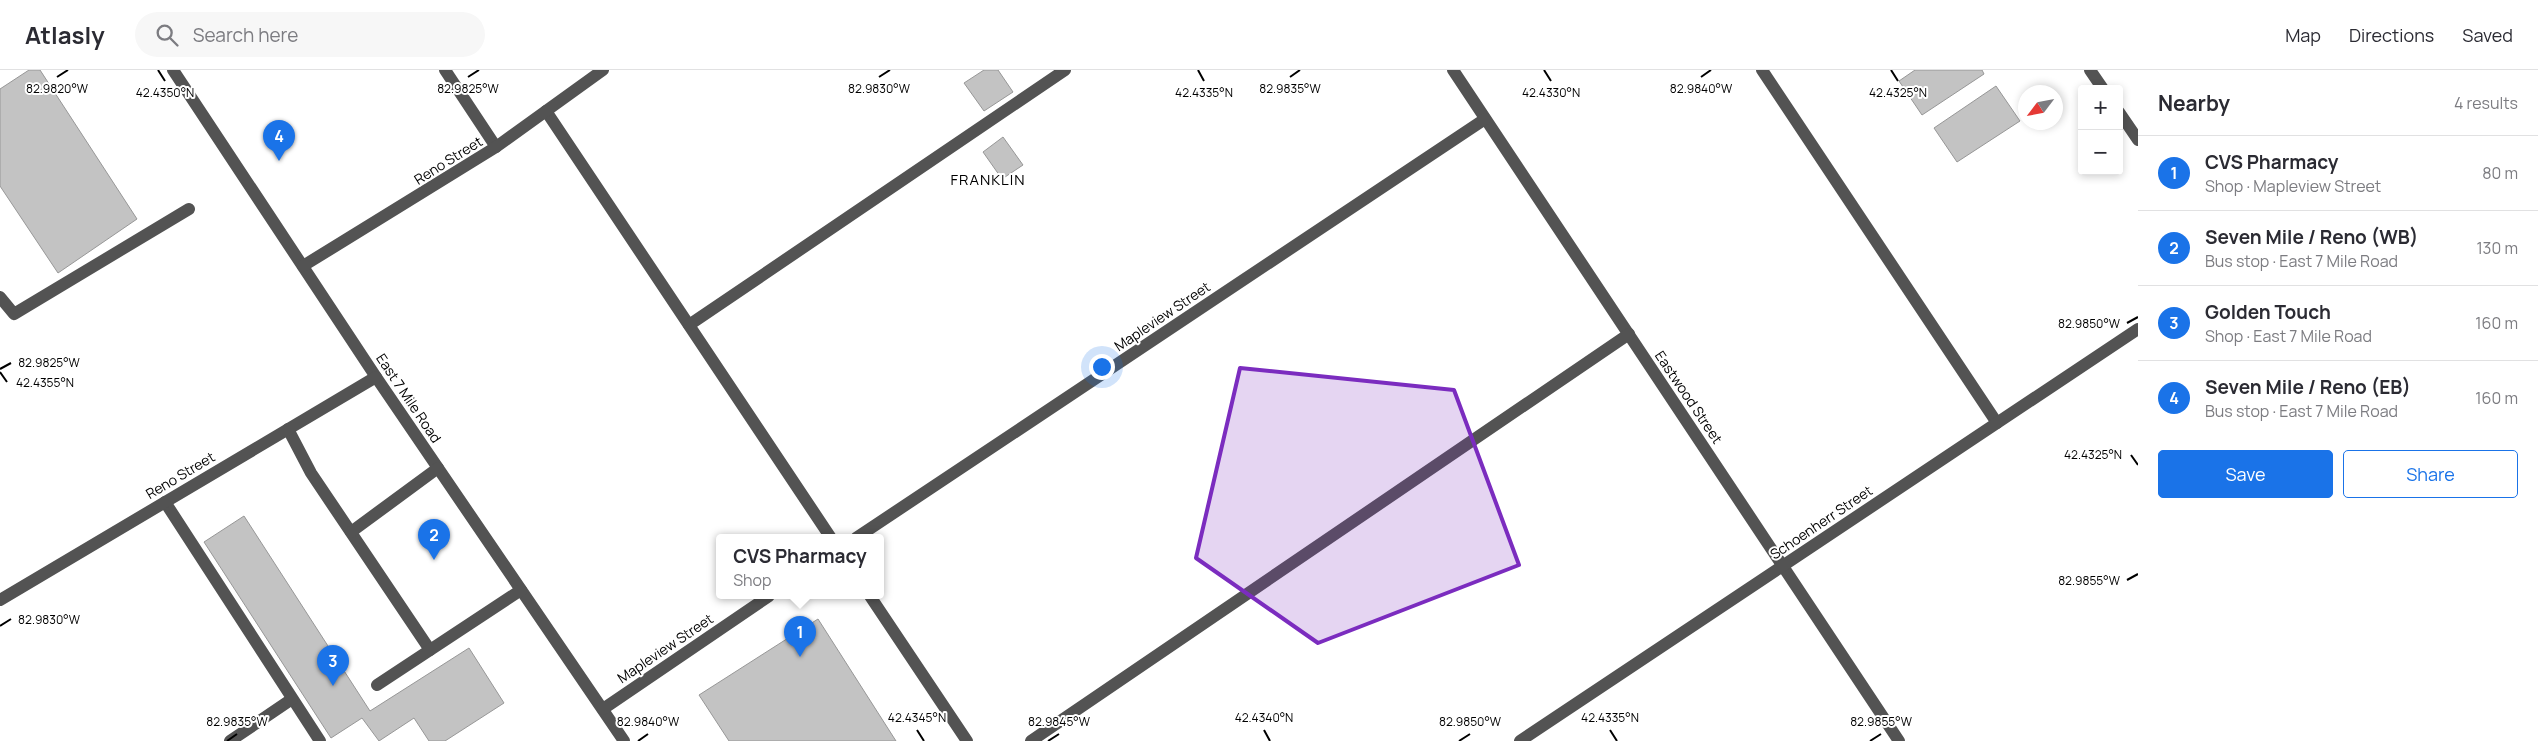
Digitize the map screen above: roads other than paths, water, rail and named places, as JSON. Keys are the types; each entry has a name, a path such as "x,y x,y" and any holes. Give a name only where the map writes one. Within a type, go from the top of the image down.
{"street":[{"name":"East 7 Mile Road","path":"173,70 376,377 624,741"},
{"path":"445,70 496,148"},
{"name":"Reno Street","path":"303,266 496,148 603,70"},
{"path":"689,325 1065,70"},
{"name":"Eastwood Street","path":"1452,70 1899,741"},
{"path":"1762,70 1996,423"},
{"path":"2090,70 2100,85"},
{"path":"546,111 828,534"},
{"path":"2123,118 2138,140"},
{"name":"Mapleview Street","path":"862,534 1485,119"},
{"path":"0,297 14,314 189,209"},
{"name":"Schoenherr Street","path":"1520,741 2138,329"},
{"path":"1031,741 1629,334"},
{"name":"Reno Street","path":"0,600 376,377"},
{"path":"288,429 311,473 430,650"},
{"path":"351,532 438,468"},
{"path":"164,502 320,741"},
{"path":"378,685 521,590"},
{"name":"Mapleview Street","path":"603,709 766,599"},
{"path":"872,599 967,741"},
{"path":"230,741 292,699"}],"place":[{"name":"Seven Mile / Reno (EB)","path":"279,161"},
{"name":"Seven Mile / Reno (WB)","path":"434,560"},
{"name":"CVS Pharmacy","path":"800,657"},
{"name":"Golden Touch","path":"333,686"}],"district":[{"name":"FRANKLIN","path":"988,179"}]}
